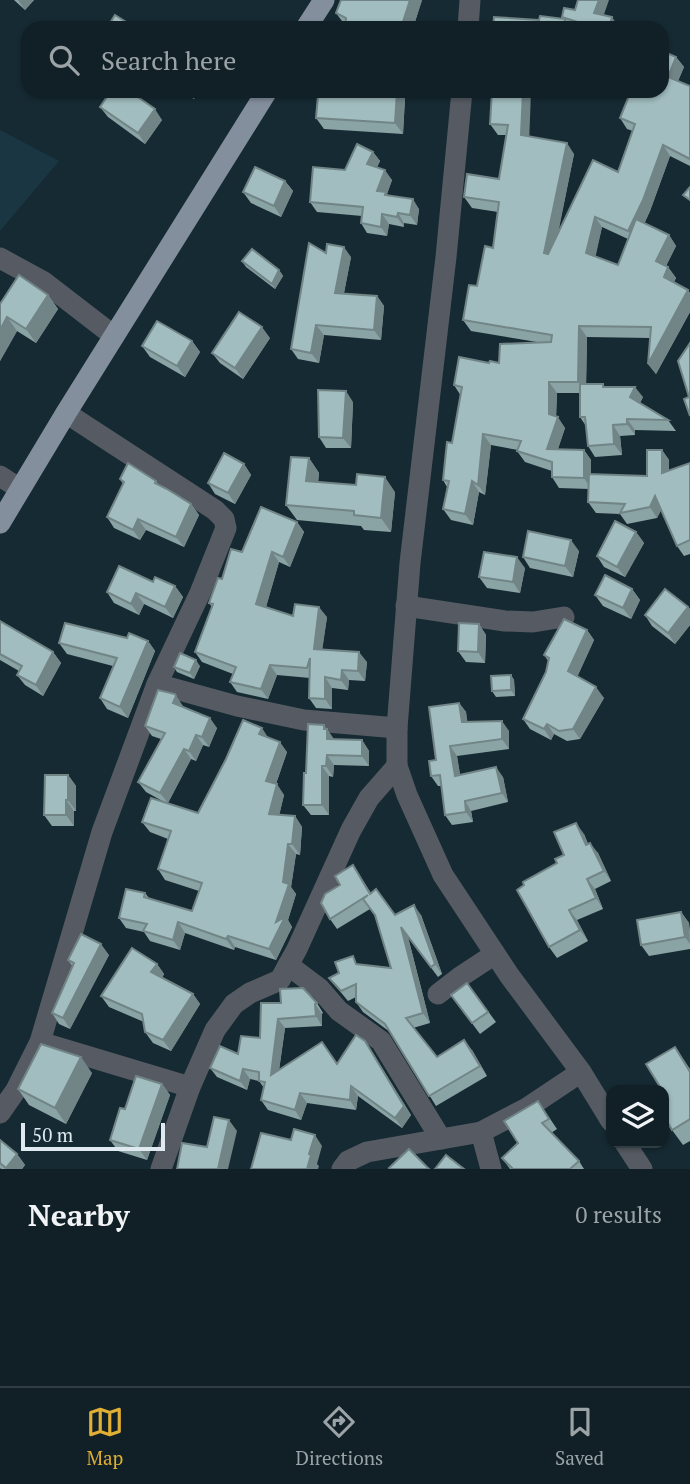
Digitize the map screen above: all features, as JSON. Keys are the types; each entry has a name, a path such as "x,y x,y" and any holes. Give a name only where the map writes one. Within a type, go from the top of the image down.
{"main road":[{"path":"310,21 324,0"},
{"path":"0,523 263,98"}],"street":[{"path":"468,21 470,0"},
{"path":"460,98 446,257 410,563 397,728 397,766 443,876 495,954 581,1072 606,1113"},
{"path":"0,258 44,282 114,336"},
{"path":"0,1113 16,1090 40,1042 103,832 157,684 200,593 226,528 224,519 215,510 66,413"},
{"path":"0,476 20,489"},
{"path":"407,606 505,621 533,622 564,617"},
{"path":"157,684 237,706 304,720 397,728"},
{"path":"161,1169 190,1087 215,1030 234,1004 250,993 280,980 351,830 369,798 397,766"},
{"path":"438,994 495,954"},
{"path":"288,965 320,989 339,1012 381,1041 441,1139"},
{"path":"40,1042 190,1087"},
{"path":"342,1169 348,1161 368,1152 481,1132 527,1108 581,1072"},
{"path":"481,1132 491,1169"},
{"path":"628,1148 642,1169"}],"shaded area":[{"path":"0,130 59,161 0,231"}],"building":[{"path":"341,0 410,0 403,21 346,21 346,18 336,13"},
{"path":"578,0 599,0 594,13 612,17 611,21 574,21 562,17 564,8 575,10"},
{"path":"115,15 124,21 111,21"},
{"path":"540,16 565,19 565,21 494,21 494,17 539,20"},
{"path":"669,54 676,57 669,74"},
{"path":"669,77 690,86 690,159 663,145 643,200 628,231 595,217 586,253 618,265 636,219 669,235 656,261 668,267 664,277 688,290 648,364 651,327 579,326 578,382 549,382 549,414 558,417 547,449 584,450 584,478 552,477 552,462 517,451 521,441 483,434 478,485 472,481 465,514 443,509 449,481 443,480 447,442 452,443 462,387 454,385 459,357 499,363 500,344 551,342 552,335 463,320 469,285 477,286 485,246 493,248 499,202 464,197 467,174 499,179 508,125 490,124 492,98 523,98 521,135 567,143 544,253 548,254 593,160 618,172 635,124 620,118 628,98 669,98"},
{"path":"106,98 139,98 155,109 138,133 100,107"},
{"path":"318,98 397,98 395,123 316,118"},
{"path":"357,144 373,152 367,164 385,170 377,191 386,192 385,195 413,199 410,215 398,213 397,217 382,214 381,227 361,223 363,207 310,202 313,167 345,170"},
{"path":"255,167 285,181 274,206 243,192"},
{"path":"690,187 690,200 683,195"},
{"path":"309,243 326,253 327,244 344,247 335,293 377,296 374,330 316,325 311,353 291,349"},
{"path":"252,249 279,270 272,284 242,261"},
{"path":"19,275 48,295 26,329 7,317 0,330 0,304"},
{"path":"239,312 262,327 235,368 212,353"},
{"path":"157,321 192,341 177,366 142,346"},
{"path":"690,343 690,416 684,399 689,397 678,361"},
{"path":"580,384 635,387 630,397 668,420 627,419 627,424 613,425 614,444 588,446 585,417 580,417"},
{"path":"318,390 346,391 343,438 319,437"},
{"path":"647,450 662,450 662,473 690,463 690,540 677,546 655,496 650,507 620,513 625,504 588,502 589,474 647,476"},
{"path":"224,453 244,464 228,493 208,483"},
{"path":"291,457 309,458 306,481 356,485 357,474 385,477 381,518 354,515 354,511 286,505"},
{"path":"128,463 191,504 176,537 138,519 133,530 107,517 124,482 120,479"},
{"path":"261,507 297,522 283,557 272,552 256,604 293,616 295,604 319,607 314,649 359,652 358,671 342,670 341,680 325,677 325,699 309,698 310,658 307,668 270,665 261,689 230,682 236,667 195,652 213,604 209,603 218,578 222,579 231,549 242,552"},
{"path":"615,521 636,532 617,567 597,556"},
{"path":"528,531 571,540 565,566 523,557"},
{"path":"484,552 517,557 513,582 479,577"},
{"path":"119,566 153,582 155,577 175,586 165,607 136,593 131,604 107,592"},
{"path":"605,575 632,589 623,608 595,595"},
{"path":"665,589 688,607 668,633 645,615"},
{"path":"564,619 587,630 568,671 596,687 573,729 559,731 547,724 544,729 523,719 546,672 549,658 544,655"},
{"path":"0,621 53,652 36,685 17,675 22,666 0,654"},
{"path":"65,623 127,638 129,633 148,641 120,707 100,698 117,658 59,643"},
{"path":"459,623 479,624 478,652 458,651"},
{"path":"180,653 196,660 190,673 174,667"},
{"path":"511,675 511,690 492,691 491,676"},
{"path":"158,690 175,694 173,703 210,718 202,737 196,735 189,751 184,749 160,793 138,782 165,733 145,726"},
{"path":"459,703 462,722 502,721 502,739 450,746 455,776 496,767 502,793 465,801 466,812 445,815 440,775 431,776 429,761 436,760 429,707"},
{"path":"243,720 262,728 259,734 280,742 266,781 277,784 269,814 295,816 283,882 289,884 276,922 285,917 269,949 228,936 226,939 178,922 173,940 143,931 147,924 119,918 126,889 145,893 144,897 192,911 202,883 158,869 171,831 142,822 151,798 198,813"},
{"path":"308,724 324,725 327,739 362,740 362,756 327,755 326,766 322,766 322,805 303,805"},
{"path":"45,775 68,775 66,815 44,815"},
{"path":"576,823 586,845 590,843 604,871 587,879 596,898 569,910 580,930 549,947 517,890 524,885 523,882 557,863 555,859 564,855 554,832"},
{"path":"353,865 370,894 376,889 395,915 414,905 435,964 431,967 401,927 423,1013 406,1018 437,1057 464,1040 480,1066 429,1096 385,1024 356,1002 356,984 341,991 329,978 339,973 335,962 353,956 356,964 391,968 375,915 363,899 368,895 330,919 321,903 325,894 340,885 335,876"},
{"path":"681,912 685,937 641,945 637,920"},
{"path":"81,934 101,944 63,1018 52,1013 74,963 68,960"},
{"path":"132,948 157,964 151,972 193,994 163,1040 145,1032 142,1014 101,996"},
{"path":"467,983 488,1012 472,1023 451,995"},
{"path":"303,988 317,1003 316,1016 278,1019 271,1075 322,1042 337,1064 356,1035 365,1041 404,1106 395,1118 351,1086 350,1100 300,1093 295,1110 261,1100 265,1082 259,1081 259,1072 243,1069 240,1081 210,1068 220,1046 238,1054 241,1036 260,1038 261,1003 281,1003 280,989"},
{"path":"41,1044 81,1057 55,1108 18,1089"},
{"path":"675,1047 690,1072 690,1119 672,1130 669,1125 669,1085 659,1085 646,1064"},
{"path":"136,1076 162,1084 139,1149 110,1140 120,1108 125,1109"},
{"path":"538,1101 549,1119 542,1123 579,1161 570,1169 513,1169 502,1158 518,1143 504,1121"},
{"path":"214,1117 229,1120 218,1169 177,1169 182,1143 207,1147"},
{"path":"294,1129 315,1135 307,1169 251,1169 261,1133 291,1140"},
{"path":"0,1140 17,1154 6,1168 0,1163"},
{"path":"409,1149 429,1169 389,1168"},
{"path":"446,1155 464,1169 435,1169"}]}
